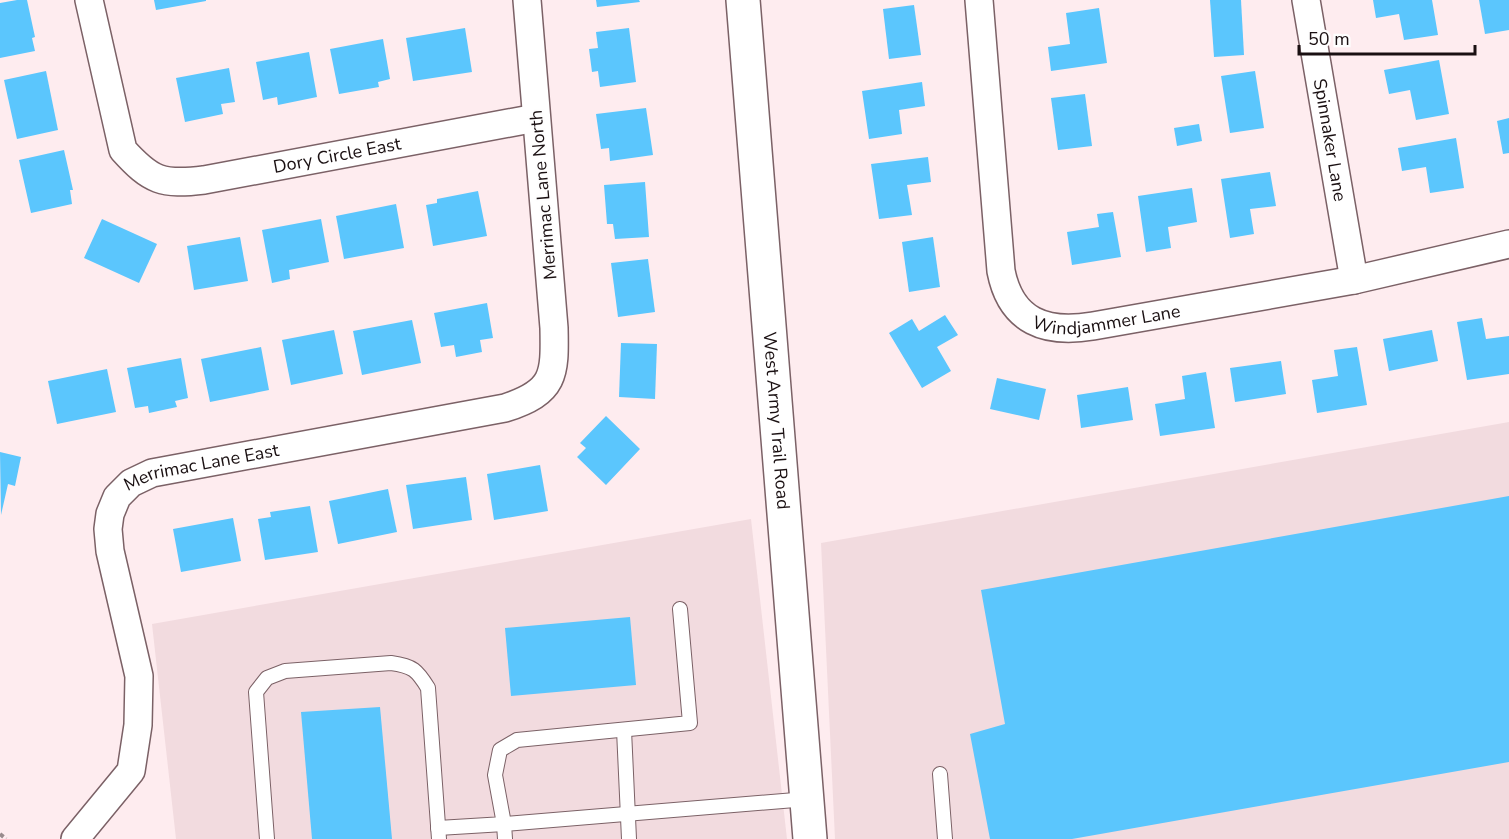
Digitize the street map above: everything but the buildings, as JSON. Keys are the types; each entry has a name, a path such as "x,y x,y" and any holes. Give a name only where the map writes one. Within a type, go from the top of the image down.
{"main road":[{"name":"West Army Trail Road","path":"743,0 810,839"}],"street":[{"name":"Dory Circle East","path":"89,0 123,150 139,168 158,179 173,182 204,180 537,118"},
{"name":"Merrimac Lane North","path":"527,0 554,328 553,369 544,388"},
{"name":"Windjammer Lane","path":"979,0 1004,289 1012,304 1024,315 1054,329 1072,330 1354,280 1509,244"},
{"name":"Spinnaker Lane","path":"1306,0 1354,280"},
{"name":"Merrimac Lane East","path":"75,839 130,771 138,725 139,676 110,551 108,529 110,514 117,497 131,483 152,473 505,408 534,397 544,388"}],"lane":[{"path":"505,839 495,775 500,750 517,740 690,723 680,609"},
{"path":"267,839 256,692 267,678 285,671 391,663 407,665 418,672 428,688 438,833 504,824 807,799"},
{"path":"624,730 629,839"},
{"path":"940,774 945,839"}],"path":[{"path":"0,834 6,839"}],"shaded area":[{"path":"1509,422 1509,839 835,839 821,543"},
{"path":"751,519 787,839 176,839 152,624"}]}
